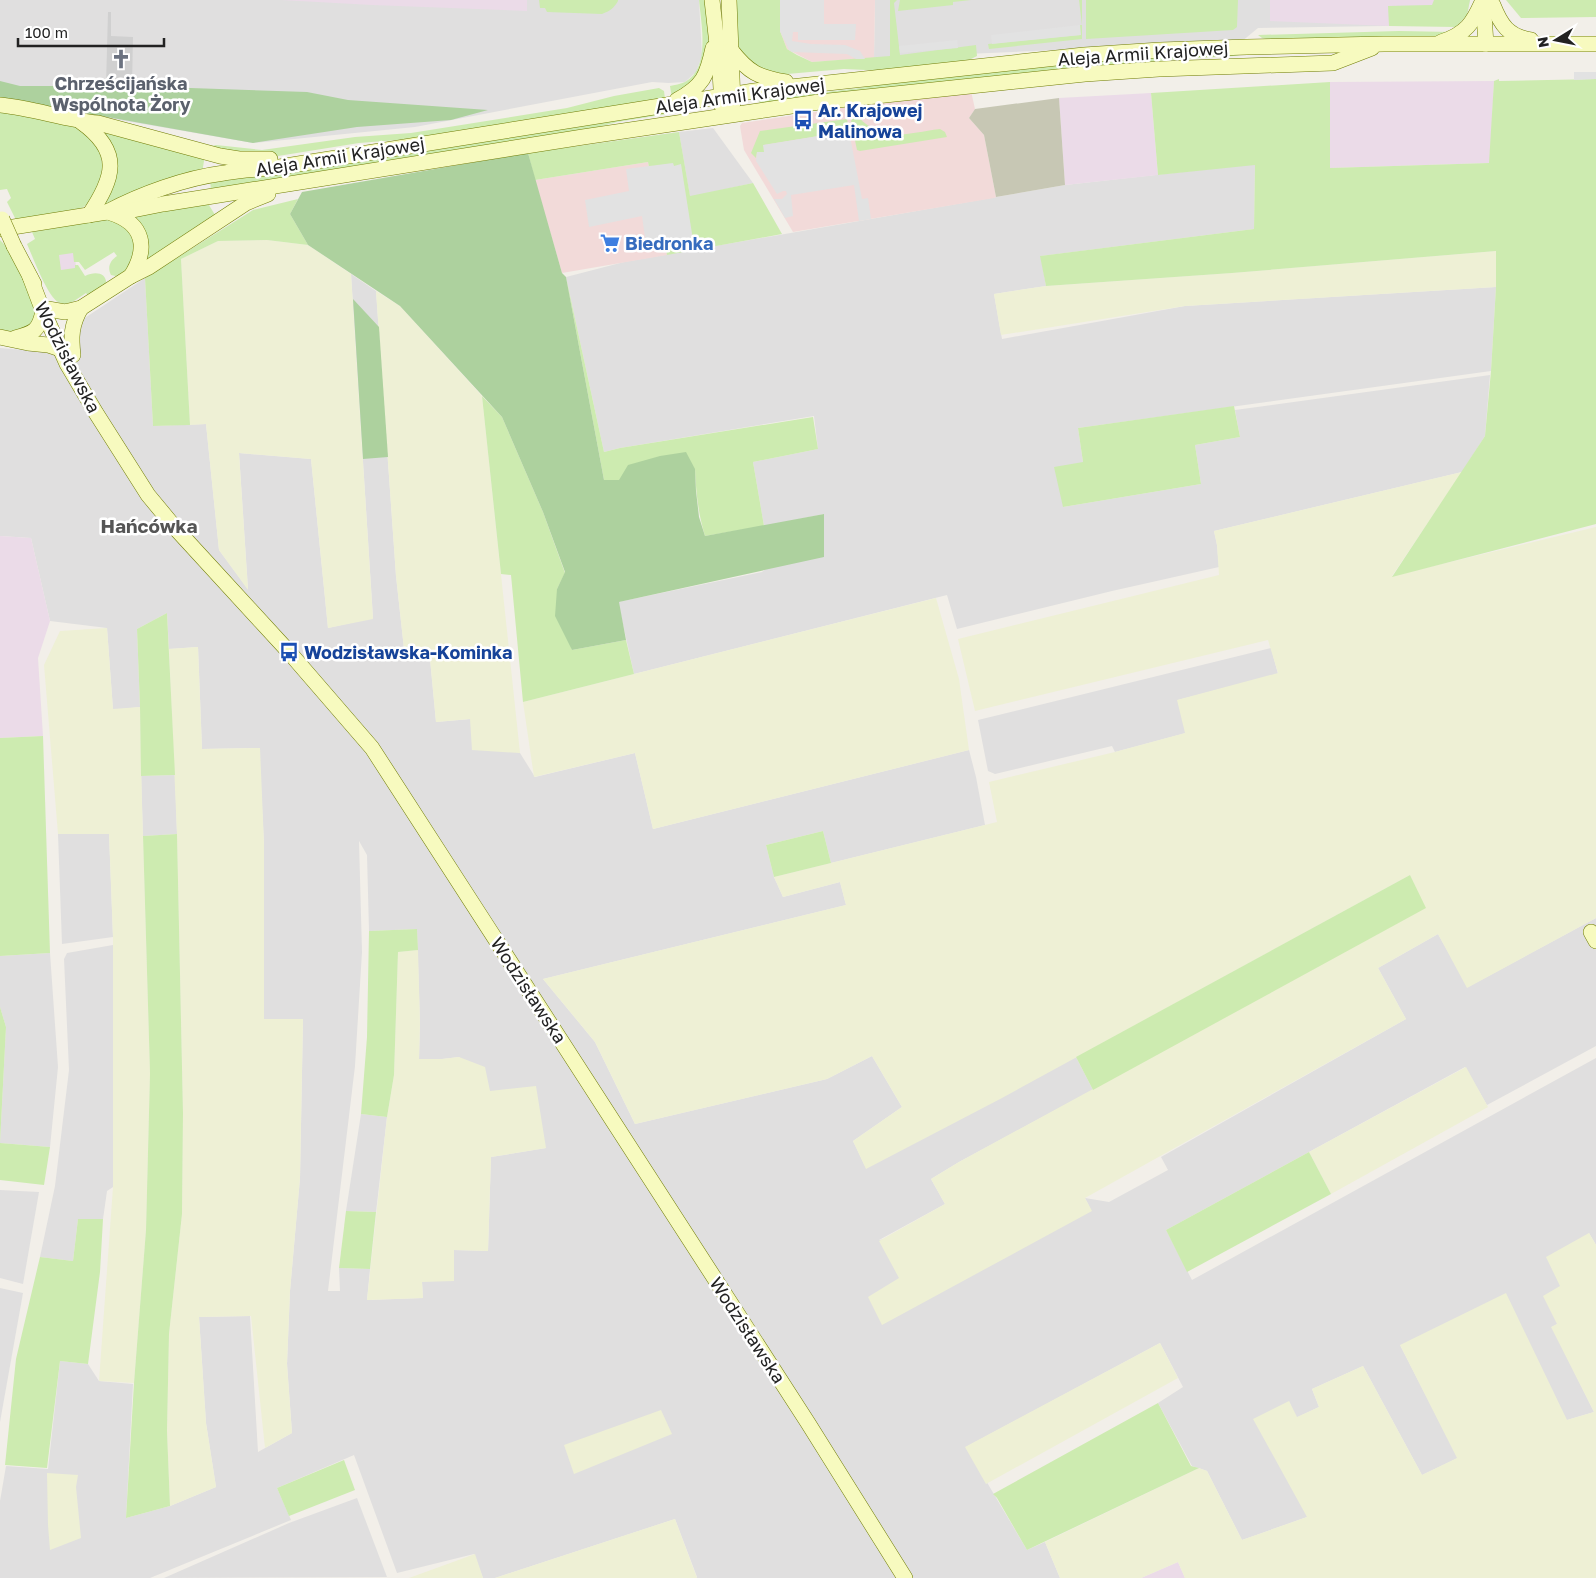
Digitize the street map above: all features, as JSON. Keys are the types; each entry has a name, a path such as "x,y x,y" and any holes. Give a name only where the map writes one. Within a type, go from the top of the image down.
{"main road":[{"path":"712,0 715,33 727,95"},
{"path":"728,115 727,95 731,50 729,0"},
{"path":"1486,44 1488,1"},
{"path":"1432,44 1450,39 1463,31 1488,1"},
{"path":"1488,1 1499,21 1507,30 1525,39 1549,44"},
{"path":"669,104 692,92 709,70 715,33"},
{"name":"Aleja Armii Krajowej","path":"0,229 107,212 124,212 292,183 819,102 1150,69 1333,63 1384,44"},
{"name":"Aleja Armii Krajowej","path":"107,212 128,202 194,178 223,172 303,163 669,104 801,85 1084,55 1160,50 1384,44 1596,44"},
{"path":"731,50 746,68 756,75 766,79 801,85"},
{"path":"0,105 40,111 81,122 98,123 220,156 303,163"},
{"path":"81,122 99,137 107,152 110,163 107,186 88,215"},
{"path":"7,338 31,334 40,323 46,310 65,312 81,308 131,276 149,267 246,203 292,183"},
{"path":"107,212 124,218 138,233 142,252 131,276"},
{"name":"Wodzisławska","path":"0,216 67,352 101,410 110,434 141,484 165,516 289,652 372,748 808,1422 905,1578"},
{"path":"7,338 28,343 48,344 67,352 74,320 81,308"}],"shaded area":[{"path":"0,0 699,0 702,56 696,72 685,82 652,82 415,127 253,143 103,117 0,96"},
{"path":"281,0 527,0 527,11 372,5"},
{"path":"780,0 875,0 874,58 812,62 787,49 780,31"},
{"path":"780,0 824,0 824,24 856,24 855,40 798,40 798,32 793,32 792,41 811,44 845,45 860,51 865,59 856,59 847,54 792,52 789,50 780,31"},
{"path":"875,0 1470,0 1467,15 1448,25 1258,28 1241,42 874,58"},
{"path":"1270,0 1434,0 1433,5 1389,6 1389,26 1270,21"},
{"path":"108,12 111,12 111,36 133,37 132,86 106,85"},
{"path":"1080,25 1081,35 992,44 991,35"},
{"path":"957,40 958,48 900,53 899,46"},
{"path":"1574,72 1596,72 1596,79 1574,80"},
{"path":"1494,81 1490,163 1330,168 1330,82"},
{"path":"971,91 975,109 969,118 984,135 996,197 994,198 793,232 744,150 740,126 742,123"},
{"path":"1151,93 1158,175 1065,185 1059,98"},
{"path":"1059,98 1065,185 996,197 984,135 969,118 975,109"},
{"path":"713,128 753,183 690,197 679,132"},
{"path":"849,131 862,199 868,198 871,219 859,221 854,185 791,195 793,216 785,218 774,199 782,199 787,194 786,191 777,194 756,161 757,152 764,152 763,145"},
{"path":"648,162 667,255 562,273 535,180"},
{"path":"673,163 674,166 681,164 693,240 654,247 654,244 646,245 642,216 589,227 585,200 629,191 626,169"},
{"path":"1255,164 1254,229 1041,256 1046,286 994,294 1002,339 1185,306 1496,287 1491,371 1078,428 1083,462 1063,507 1201,484 1195,445 1240,437 1235,410 1490,375 1485,436 1462,472 1214,531 1219,567 957,629 947,595 634,674 618,602 762,572 824,514 764,526 753,462 818,449 814,416 604,452 566,277 624,262 1065,185"},
{"path":"267,240 308,245 351,274 373,619 328,628 311,459 239,453 248,590 219,550 206,424 190,425 181,259 218,241"},
{"path":"1496,251 1496,287 1185,306 1001,335 994,294 1046,286"},
{"path":"75,252 76,269 60,271 58,254"},
{"path":"351,274 376,291 396,576 405,658 430,659 436,722 471,719 513,751 520,753 535,777 635,753 653,829 969,750 985,825 831,863 823,831 766,845 774,877 783,897 840,882 846,905 543,979 595,1042 635,1124 827,1079 872,1056 902,1107 853,1141 866,1168 1076,1057 1093,1090 931,1179 945,1204 879,1240 1091,1210 1085,1198 1109,1202 1168,1170 1161,1157 1406,1019 1378,968 1438,934 1468,987 1596,918 1596,1046 1487,1105 1465,1067 1166,1230 1192,1280 1596,1058 1596,1245 1589,1233 1560,1287 1557,1324 1552,1327 1594,1412 1567,1420 1400,1345 1458,1458 1422,1475 1363,1366 1312,1389 1319,1407 1296,1418 1289,1401 1307,1517 1242,1540 1207,1471 1192,1466 1158,1403 1183,1387 1160,1343 966,1447 1027,1550 1045,1542 1060,1578 696,1578 675,1519 495,1578 483,1578 474,1554 397,1573 354,1455 277,1488 291,1520 150,1578 0,1578 0,1501 6,1466 48,1469 60,1361 88,1364 99,1381 133,1384 126,1518 170,1506 216,1487 206,1423 199,1317 250,1316 258,1452 292,1433 287,1364 290,1291 300,1178 303,1019 264,1019 264,844 259,748 202,749 198,647 169,649 167,613 137,629 140,707 113,710 107,628 50,621 31,538 0,536 0,348 35,351 145,278 153,426 206,424 219,550 248,589 239,453 311,459 328,628 373,618","holes":["359,841 367,855 369,931 417,929 420,1024 419,1059 459,1057 546,1148 491,1157 488,1251 454,1250 422,1282 423,1298 367,1300 370,1269 339,1268 340,1291 328,1291 355,1066 362,952"]},
{"path":"376,291 400,306 482,396 520,753 472,750 470,719 436,722 430,659 405,658 396,576"},
{"path":"1462,472 1392,576 1596,527 1596,918 1467,988 1438,934 1378,968 1406,1019 1085,1198 1092,1211 882,1325 868,1297 899,1278 879,1241 945,1204 931,1179 1425,908 1410,875 1002,1098 866,1169 853,1141 902,1107 872,1056 827,1079 635,1124 595,1042 543,979 846,905 840,882 783,897 774,877 997,822 989,782 1185,733 1177,700 1278,673 1268,640 975,711 958,639 1219,575 1214,531"},
{"path":"0,536 31,538 50,621 38,658 43,736 0,738"},
{"path":"936,598 959,679 969,750 653,829 635,753 534,777 523,702"},
{"path":"107,628 113,709 140,707 150,1073 146,1230 134,1383 99,1381 113,1187 113,937 109,834 58,834 44,665 60,631"},
{"path":"198,647 202,749 260,748 264,844 264,1019 303,1019 300,1178 290,1291 287,1364 292,1433 265,1448 251,1316 199,1317 206,1423 216,1487 170,1506 167,1431 169,1334 182,1214 183,1113 177,834 169,649"},
{"path":"1271,648 1278,674 1178,700 1186,733 1115,752 1112,746 995,774 988,771 978,720"},
{"path":"175,775 177,834 143,836 141,776"},
{"path":"109,833 113,937 62,944 58,834"},
{"path":"113,945 113,1187 107,1191 103,1219 78,1219 73,1261 40,1257 55,1186 69,1070 64,959 67,953"},
{"path":"418,950 419,1059 459,1057 485,1067 490,1091 536,1086 546,1148 491,1157 488,1251 454,1250 454,1281 422,1282 423,1298 367,1300 387,1117 394,1075 398,952"},
{"path":"50,953 58,1067 50,1147 0,1143 6,1027 0,1007 0,956"},
{"path":"1466,1067 1488,1107 1331,1194 1309,1152"},
{"path":"361,1114 387,1117 376,1212 346,1211"},
{"path":"0,1190 39,1192 23,1284 0,1278"},
{"path":"1589,1233 1596,1245 1596,1578 1185,1578 1178,1562 1141,1578 1060,1578 1045,1542 1199,1468 1207,1471 1242,1540 1307,1517 1253,1419 1289,1401 1297,1417 1319,1407 1312,1389 1363,1366 1422,1475 1457,1458 1400,1345 1506,1293 1567,1420 1594,1412 1551,1327 1557,1324 1543,1296 1560,1286 1546,1257"},
{"path":"0,1288 23,1293 0,1422"},
{"path":"1160,1343 1178,1378 986,1484 965,1447"},
{"path":"661,1410 672,1434 574,1474 564,1445"},
{"path":"47,1473 78,1475 76,1487 81,1538 50,1550 48,1525"},
{"path":"357,1498 387,1577 164,1578 289,1523"},
{"path":"675,1519 697,1578 495,1578"},
{"path":"475,1554 483,1578 409,1578"},
{"path":"1178,1562 1185,1578 1141,1578"}],"green space":[{"path":"539,0 618,1 612,9 602,14 547,12 545,8 540,8"},
{"path":"699,0 707,0 709,47 702,74 672,99 670,86 685,82 693,75 698,67 701,56 702,33"},
{"path":"735,0 780,0 780,31 787,49 812,62 890,56 890,0 897,0 894,3 900,55 976,45 977,56 967,61 888,71 844,69 769,75 737,51"},
{"path":"900,0 971,0 953,2 953,5 898,11"},
{"path":"1079,0 1082,0 1082,25"},
{"path":"1086,0 1238,0 1237,27 1233,30 1086,39"},
{"path":"1434,0 1470,0 1467,15 1456,27 1389,26 1388,6 1432,5"},
{"path":"1506,0 1596,0 1596,17 1521,18"},
{"path":"1080,25 1082,25 1082,39 989,49 988,44 1080,35"},
{"path":"1399,31 1452,32 1435,38 1270,40 1258,35"},
{"path":"1239,52 1240,55 1234,56 1167,60 1088,68 1088,60"},
{"path":"1083,60 1083,68 760,104 759,100 860,88 896,80"},
{"path":"1499,79 1499,81 1596,79 1596,524 1392,577 1485,436 1496,287 1496,251 1046,286 1040,256 1254,229 1255,165 1158,175 1151,93 1330,82 1330,168 1489,163 1494,81"},
{"path":"0,81 20,86 132,86 307,92 348,100 488,110 451,120 357,127 253,143 0,98"},
{"path":"659,88 664,91 665,99 410,139 359,143 268,157 212,151 212,146 216,145 262,150 355,137 411,133 567,108 614,96"},
{"path":"666,110 667,114 617,122 580,132 211,191 210,179"},
{"path":"0,111 31,115 67,124 84,132 94,141 102,160 102,173 97,188 88,203 80,209 67,213 16,220 7,202 11,198 7,189 0,190"},
{"path":"858,117 877,131 887,134 896,135 940,129 945,132 947,137 860,151 857,150 851,121 853,118"},
{"path":"847,119 849,131 764,145 764,153 757,152 756,158 751,153 760,131"},
{"path":"103,132 205,155 202,173 106,205 104,204 110,194 116,176 114,160"},
{"path":"679,132 690,196 753,183 782,234 667,255 648,162 535,180 528,153"},
{"path":"528,153 562,273 566,277 604,480 619,480 628,465 660,456 686,452 695,469 699,517 705,536 824,514 824,557 619,602 626,640 572,650 555,616 557,589 565,572 543,512 502,417 400,306 308,245 290,214 302,192"},
{"path":"298,199 290,214 308,245 267,240 218,241 181,259 190,425 153,426 145,278 253,210"},
{"path":"207,202 217,218 146,263 148,247 133,217"},
{"path":"105,219 118,223 128,230 131,235 134,247 129,269 120,277 111,275 110,264 117,256 114,252 85,270 79,262 74,262 73,253 59,255 61,270 75,268 75,265 78,265 85,276 97,273 103,275 106,281 106,286 89,297 86,293 71,302 60,303 55,300 46,286 27,244 35,239 32,232"},
{"path":"0,240 7,247 35,301 37,309 35,322 19,333 0,332"},
{"path":"566,277 604,452 813,417 818,449 753,462 764,526 705,536 698,502 695,469 619,480 604,480"},
{"path":"353,299 379,327 388,457 363,459"},
{"path":"482,396 502,417 543,512 565,573 557,589 572,650 626,640 634,674 523,702 511,575 501,574"},
{"path":"1234,406 1240,437 1195,445 1201,484 1063,507 1054,467 1083,462 1078,428"},
{"path":"167,613 175,775 141,776 137,629"},
{"path":"43,736 50,953 0,956 0,738"},
{"path":"823,831 831,863 774,877 766,845"},
{"path":"177,834 183,1113 182,1214 169,1334 167,1431 170,1506 126,1518 146,1230 150,1073 143,836"},
{"path":"1410,875 1426,908 1093,1090 1076,1057"},
{"path":"417,929 418,950 398,952 394,1075 387,1117 361,1114 367,1037 369,931"},
{"path":"0,1007 6,1027 0,1143"},
{"path":"0,1143 50,1147 44,1185 0,1180"},
{"path":"1309,1152 1331,1194 1187,1272 1166,1230"},
{"path":"346,1211 376,1212 370,1269 339,1268"},
{"path":"78,1219 103,1219 100,1272 88,1364 60,1361 47,1468 5,1465 16,1359 40,1257 73,1261"},
{"path":"1158,1403 1191,1466 1199,1468 1027,1550 993,1494"},
{"path":"344,1460 355,1490 289,1516 277,1488"}],"place":[{"name":"Chrześcijańska Wspólnota Żory","path":"121,59"},
{"name":"Ar. Krajowej Malinowa","path":"803,120"},
{"name":"Biedronka","path":"610,243"},
{"name":"Wodzisławska-Kominka","path":"289,652"}],"district":[{"name":"Hańcówka","path":"149,525"}]}
